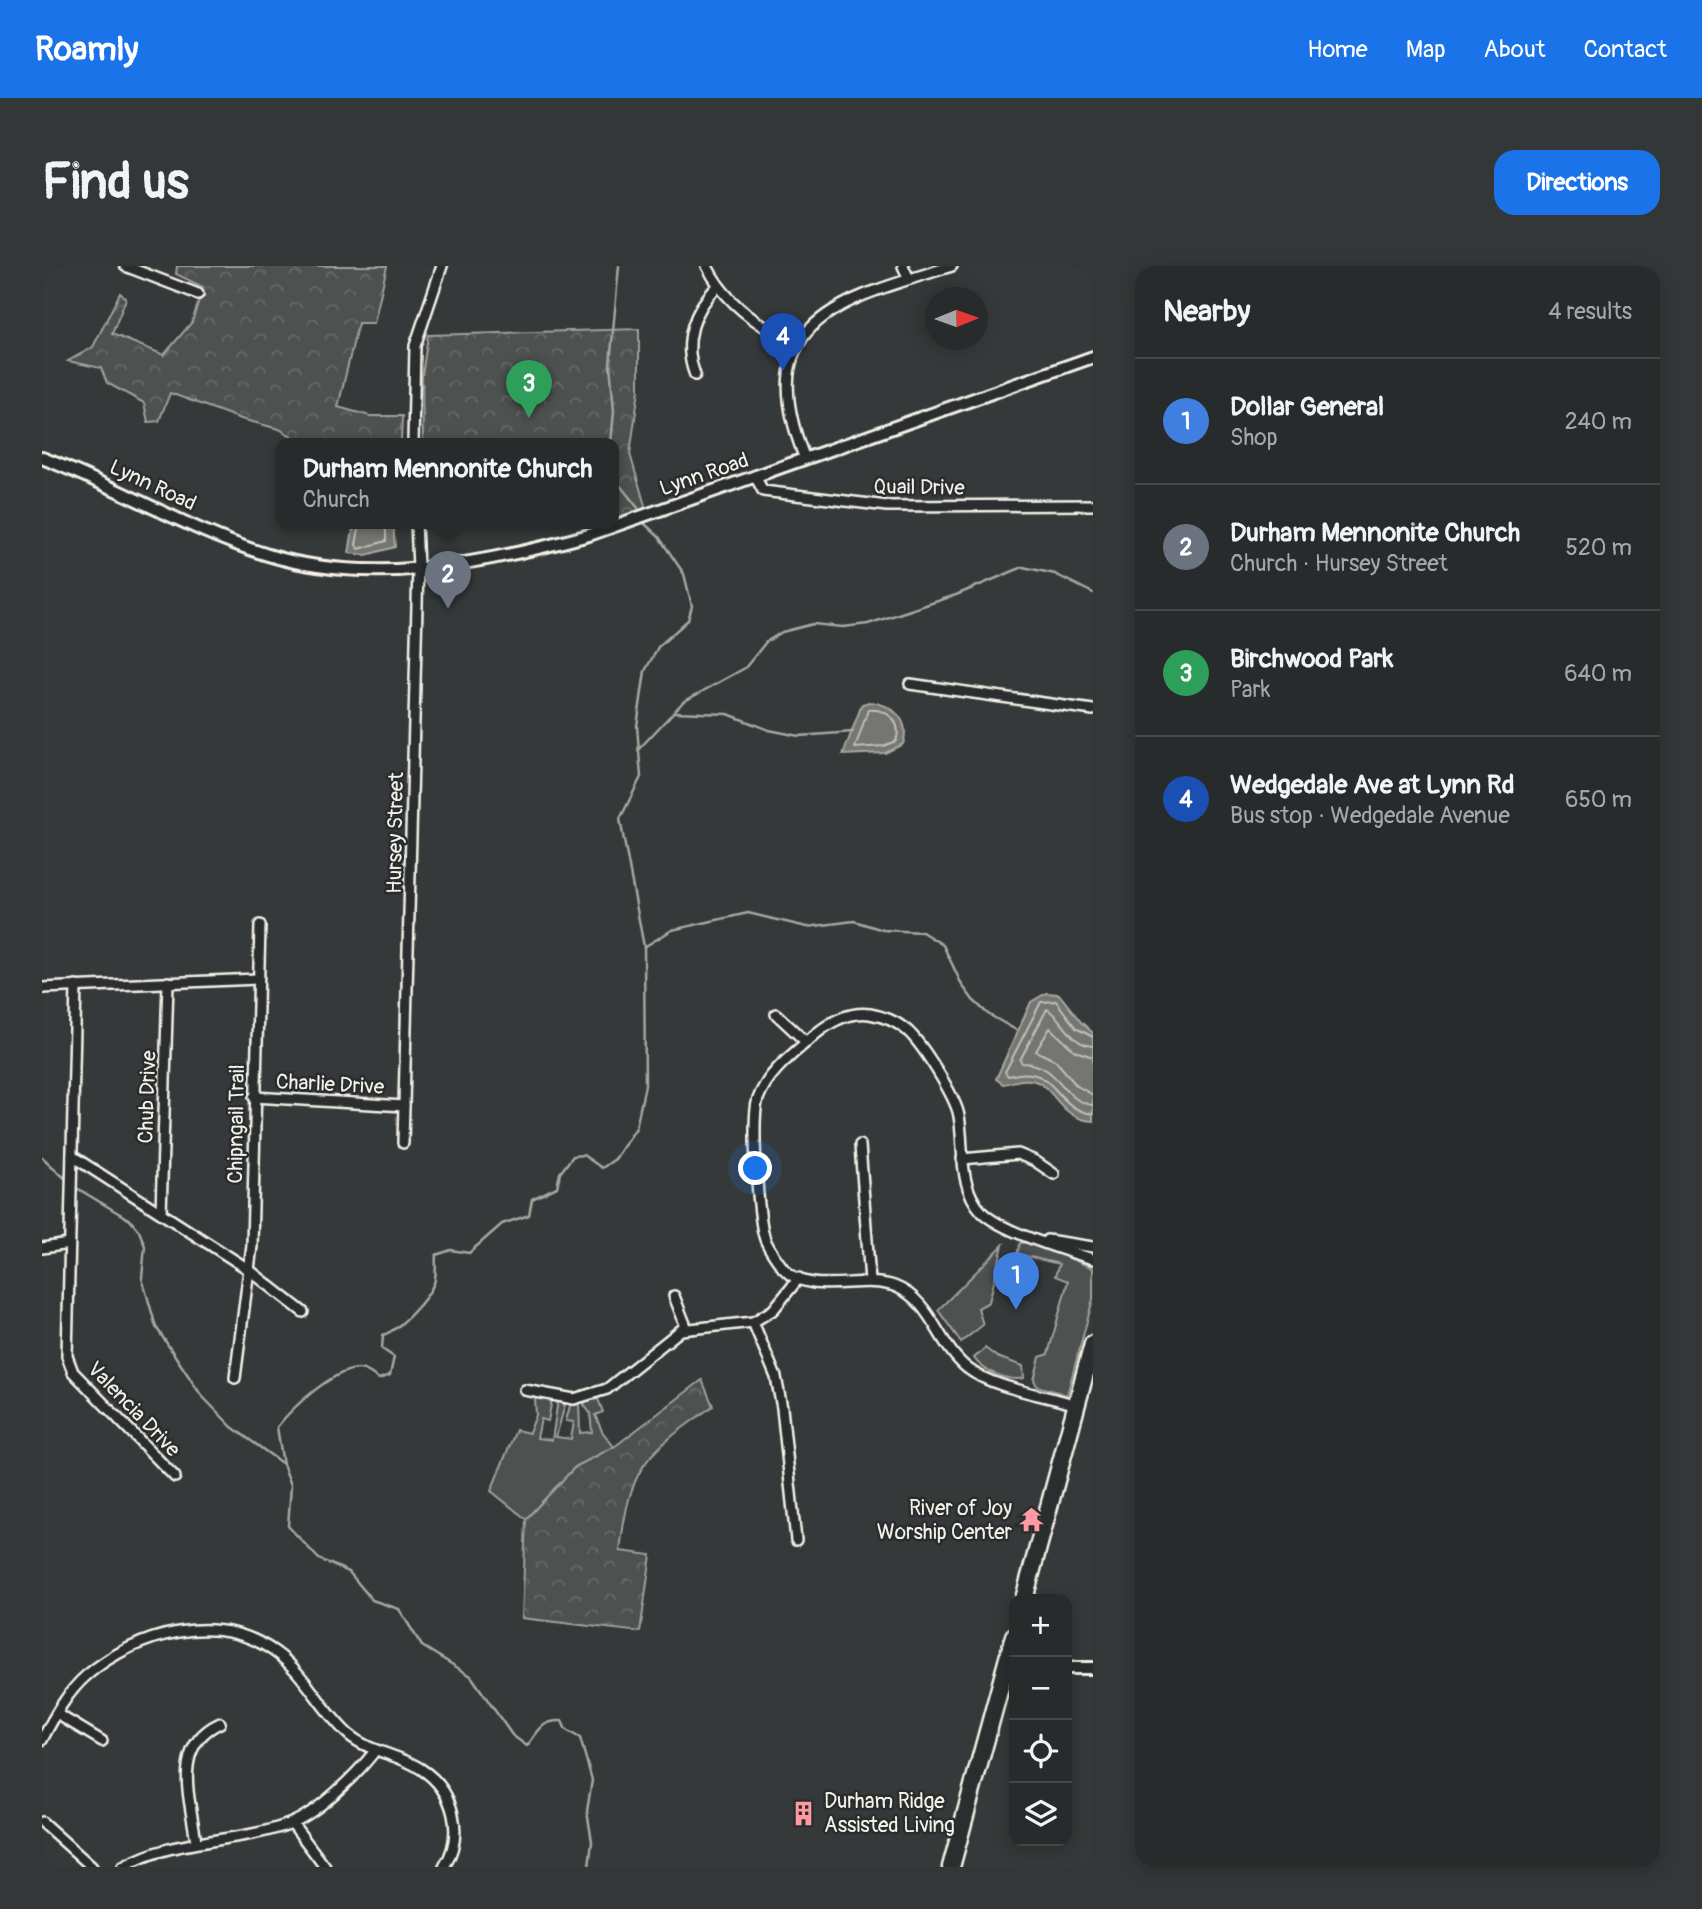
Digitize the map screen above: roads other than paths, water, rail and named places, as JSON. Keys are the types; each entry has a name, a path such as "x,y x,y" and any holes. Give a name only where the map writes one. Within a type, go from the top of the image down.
{"highway":[{"path":"1025,1594 1093,1344"},
{"path":"951,1867 1009,1671"}],"street":[{"path":"125,266 198,294"},
{"path":"413,438 415,346 442,266"},
{"path":"707,266 718,286 760,324 798,344"},
{"path":"903,266 909,279"},
{"path":"805,459 795,431 787,382 798,344 831,309 951,266"},
{"path":"695,375 690,357 690,332 702,307 718,286"},
{"name":"Lynn Road","path":"619,524 1093,356"},
{"name":"Lynn Road","path":"42,458 230,541 267,555 332,568 418,567 489,559 569,541 603,529"},
{"name":"Quail Drive","path":"755,476 763,491 865,504 1093,505"},
{"name":"Hursey Street","path":"403,1143 418,567 416,529"},
{"path":"910,684 1093,710"},
{"name":"Chipngail Trail","path":"235,1378 248,1269 260,925"},
{"path":"42,988 258,979"},
{"name":"Chub Drive","path":"161,1213 168,982"},
{"name":"Valencia Drive","path":"76,986 69,1244 69,1364 175,1477"},
{"path":"1076,1405 977,1374 957,1357 916,1299 897,1287 870,1281 818,1284 799,1278 784,1269 764,1237 753,1121 758,1098 774,1072 826,1025 857,1013 888,1019 906,1029 953,1095 959,1116 965,1180 973,1200 984,1214 1007,1229 1093,1259"},
{"path":"776,1014 806,1042"},
{"name":"Charlie Drive","path":"254,1097 404,1106"},
{"path":"860,1145 870,1281"},
{"path":"962,1159 1017,1154 1035,1161 1054,1174"},
{"path":"72,1156 248,1269 303,1312"},
{"path":"1042,1240 1064,1240 1093,1247"},
{"path":"42,1248 69,1244"},
{"path":"525,1390 574,1399 607,1390 659,1346 687,1329 753,1322 773,1310 799,1278"},
{"path":"674,1296 687,1329"},
{"path":"753,1322 775,1377 782,1408 796,1540"},
{"path":"42,1740 57,1714 87,1675 137,1646 175,1632 222,1630 253,1640 280,1655 344,1729 375,1751 422,1769 448,1798 455,1832 452,1850 444,1867"},
{"path":"1072,1668 1093,1668"},
{"path":"57,1714 102,1741"},
{"path":"196,1842 187,1782 187,1763 199,1738 220,1723"},
{"path":"123,1867 158,1851 256,1833 292,1823 348,1780 375,1751"},
{"path":"42,1822 92,1867"},
{"path":"292,1823 323,1867"}],"water":[{"path":"353,529 394,529 395,547 366,555 349,553"},
{"path":"869,702 885,706 898,714 904,727 903,744 885,753 843,755 862,704"},
{"path":"1046,993 1059,994 1093,1033 1093,1121 1071,1114 1038,1083 1023,1080 1003,1084 996,1079 1031,1002"}],"waterway":[{"path":"611,438 614,411 610,364 619,266"},
{"path":"619,484 638,508"},
{"path":"283,1464 277,1427 314,1391 337,1375 349,1371 362,1369 379,1379 390,1375 394,1357 382,1349 383,1335 405,1321 431,1290 435,1280 436,1255 451,1250 469,1253 502,1224 529,1215 532,1199 557,1187 560,1173 573,1156 583,1155 602,1168 615,1159 636,1128 645,1085 644,947 620,819 641,777 637,726 645,671 658,647 688,620 692,606 684,574 659,537 645,524"},
{"path":"638,750 683,702 745,668 766,642 782,632 813,624 843,627 868,624 956,595 1023,567 1055,574 1093,593"},
{"path":"674,712 728,714 769,730 799,736 853,732"},
{"path":"644,947 672,930 748,913 807,927 854,921 883,930 922,932 943,945 962,985 973,1000 988,1014 1016,1030"},
{"path":"42,1157 70,1183"},
{"path":"75,1187 130,1220 139,1231 145,1246 142,1278 156,1327 201,1395 232,1427 283,1464 291,1485 288,1526 319,1559 349,1572 372,1600 399,1609 422,1646 471,1676 512,1735 527,1746 541,1728 555,1721 562,1721 566,1730 580,1738 592,1780 587,1811 592,1842 589,1867"}],"place":[{"name":"Wedgedale Ave at Lynn Rd","path":"783,371"},
{"name":"Birchwood Park","path":"529,418"},
{"name":"Durham Mennonite Church","path":"448,609"},
{"name":"Dollar General","path":"1016,1310"},
{"name":"River of Joy Worship Center","path":"1032,1520"},
{"name":"Durham Ridge Assisted Living","path":"804,1813"}]}
